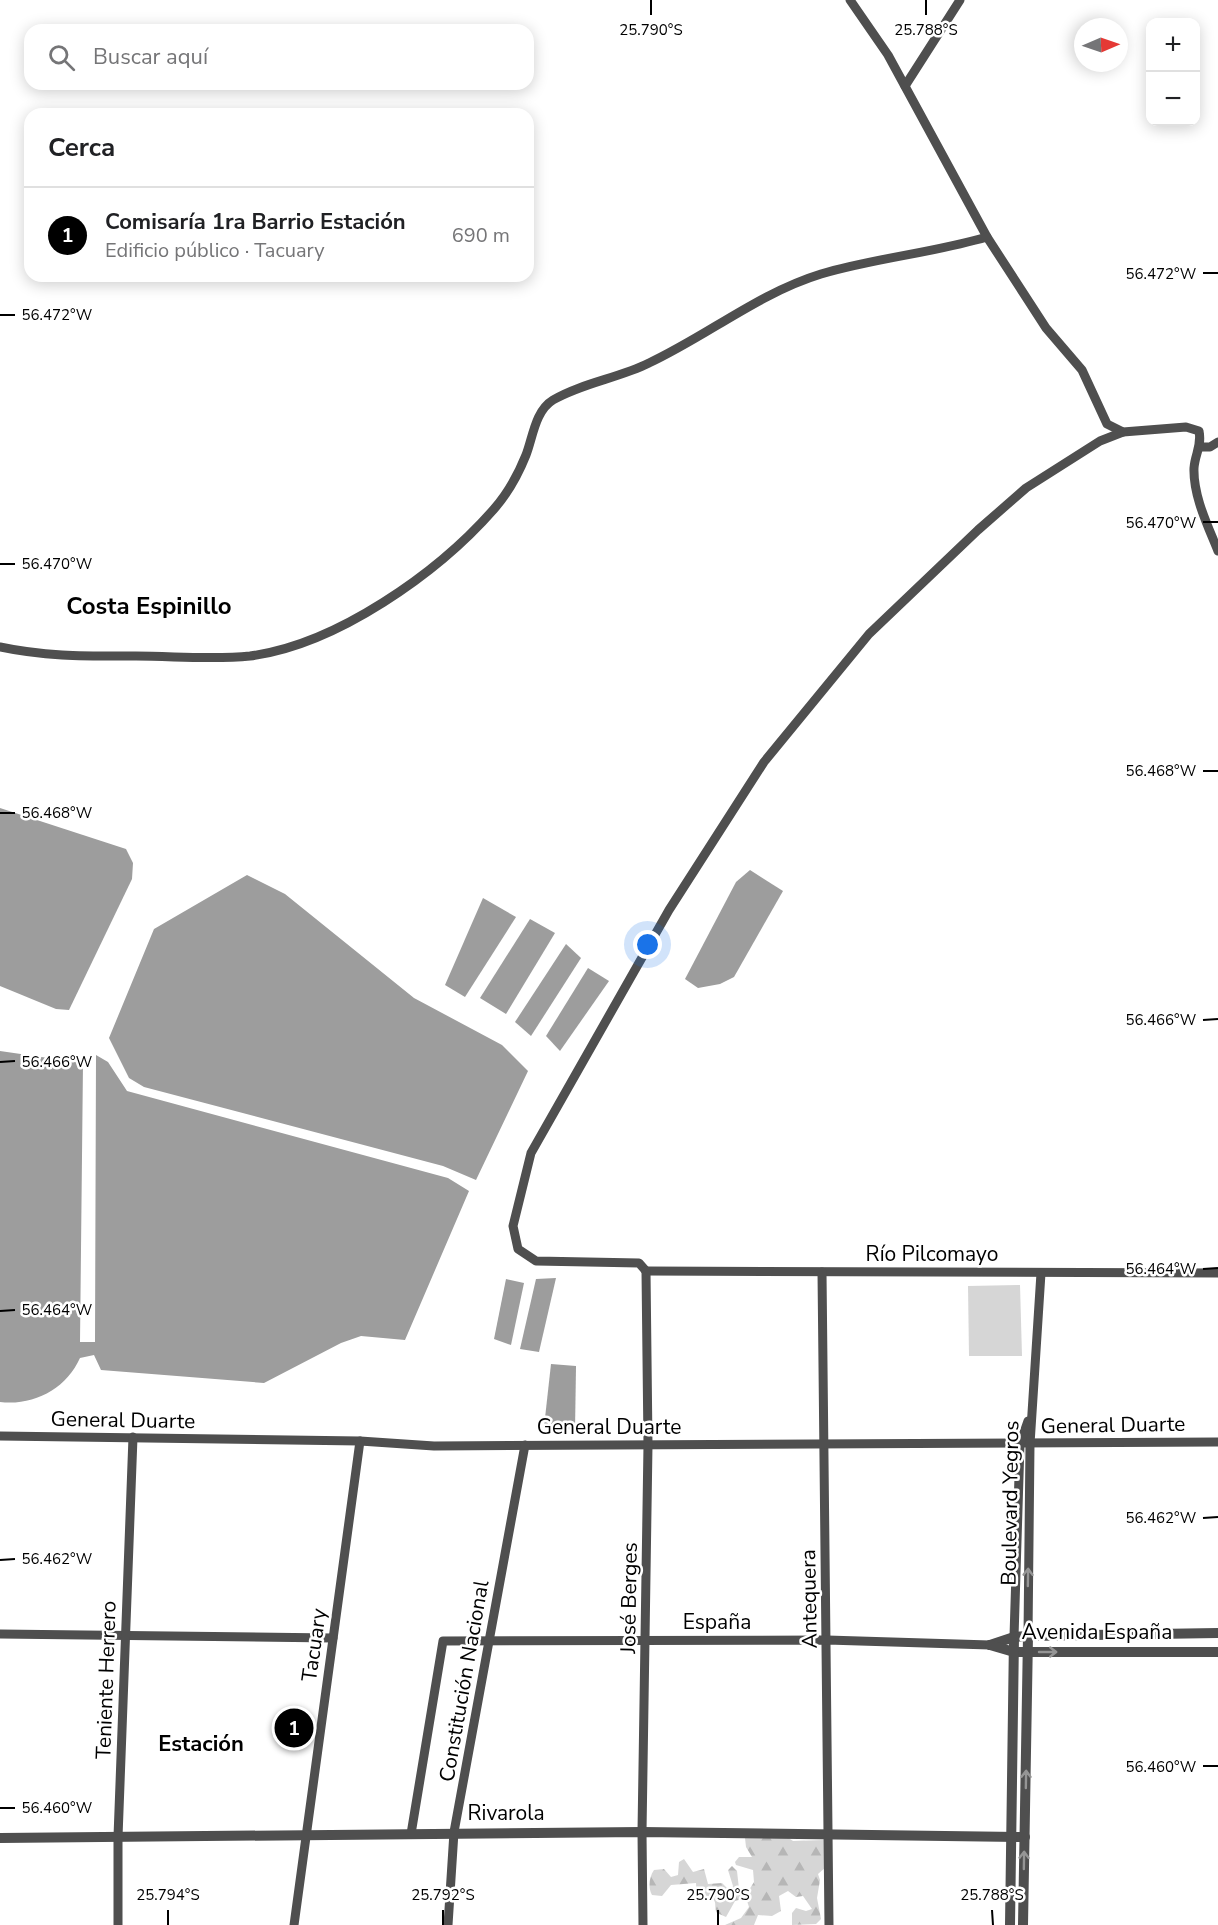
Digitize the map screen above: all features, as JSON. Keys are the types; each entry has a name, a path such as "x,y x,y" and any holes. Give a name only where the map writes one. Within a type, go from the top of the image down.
{"street":[{"path":"850,0 888,55 987,237 1046,328 1082,370 1107,424 1123,432"},
{"path":"905,86 960,0"},
{"path":"0,647 58,657 229,658 279,650 330,632 408,586 471,535 512,485 526,455 536,424 551,401 648,363 751,305 818,275 867,262 947,249 987,237"},
{"name":"Río Pilcomayo","path":"1200,447 1199,431 1186,427 1123,432 1100,441 1026,488 978,530 869,634 764,762 669,910 531,1153 513,1226 518,1249 536,1261 639,1263 646,1271 1218,1274"},
{"path":"1218,442 1209,447 1200,447 1194,467 1197,489 1218,551"},
{"name":"José Berges","path":"643,1925 642,1832 647,1640 648,1445 646,1271"},
{"name":"Antequera","path":"822,1272 829,1925"},
{"path":"1032,1410 1041,1273"},
{"name":"Boulevard Yegros","path":"1023,1925 1032,1410"},
{"name":"Boulevard Yegros","path":"1010,1925 1014,1637 1020,1444 1032,1410"},
{"name":"General Duarte","path":"0,1436 360,1441 434,1446 1218,1442"},
{"name":"Teniente Herrero","path":"118,1925 118,1837 133,1437"},
{"name":"Tacuary","path":"294,1925 360,1441"},
{"name":"Constitución Nacional","path":"448,1925 454,1833 525,1445"},
{"path":"0,1634 333,1638"},
{"name":"Avenida España","path":"990,1645 1014,1637 1028,1636 1218,1634"},
{"name":"España","path":"411,1834 443,1641 827,1640 990,1645"},
{"name":"Avenida España","path":"990,1645 1014,1652 1218,1652"},
{"name":"Rivarola","path":"0,1838 306,1837 642,1832 829,1837 1025,1837"}],"green space":[{"path":"1020,1285 1022,1356 969,1356 968,1286"},
{"path":"787,1837 793,1841 824,1840 826,1867 818,1874 820,1880 817,1898 821,1919 816,1924 792,1925 792,1913 796,1908 806,1911 812,1909 803,1896 796,1897 788,1891 779,1896 781,1911 772,1916 758,1915 754,1925 725,1925 741,1918 749,1907 746,1898 735,1901 726,1917 717,1913 715,1902 709,1896 702,1901 697,1899 696,1883 671,1885 662,1896 652,1895 650,1879 654,1870 664,1869 671,1877 678,1875 679,1862 684,1859 693,1872 704,1869 708,1884 722,1883 731,1892 733,1886 728,1870 732,1866 737,1871 739,1889 749,1890 754,1882 753,1870 736,1865 735,1862 739,1857 752,1857 746,1847 745,1838"}],"shaded area":[{"path":"0,808 126,849 133,863 132,879 69,1010 56,1009 0,986"},
{"path":"750,870 783,891 734,977 720,984 698,988 685,979 736,882"},
{"path":"247,875 285,894 414,998 502,1045 528,1071 476,1180 443,1166 144,1087 129,1078 109,1038 154,929"},
{"path":"483,898 516,917 465,997 445,985"},
{"path":"530,919 555,933 506,1014 480,998"},
{"path":"566,944 581,958 531,1036 515,1022"},
{"path":"588,968 609,981 560,1051 546,1036"},
{"path":"0,1051 83,1063 80,1342 95,1342 96,1055 108,1062 127,1091 448,1178 469,1191 405,1340 361,1336 341,1343 264,1383 101,1370 94,1355 80,1358 66,1379 48,1393 25,1401 0,1402"},
{"path":"556,1278 539,1352 520,1349 536,1279"},
{"path":"506,1279 524,1283 511,1345 494,1339"},
{"path":"551,1364 576,1366 575,1430 544,1427"}],"place":[{"name":"Comisaría 1ra Barrio Estación","path":"294,1728"}],"district":[{"name":"Costa Espinillo","path":"149,606"},
{"name":"Estación","path":"201,1744"}]}
